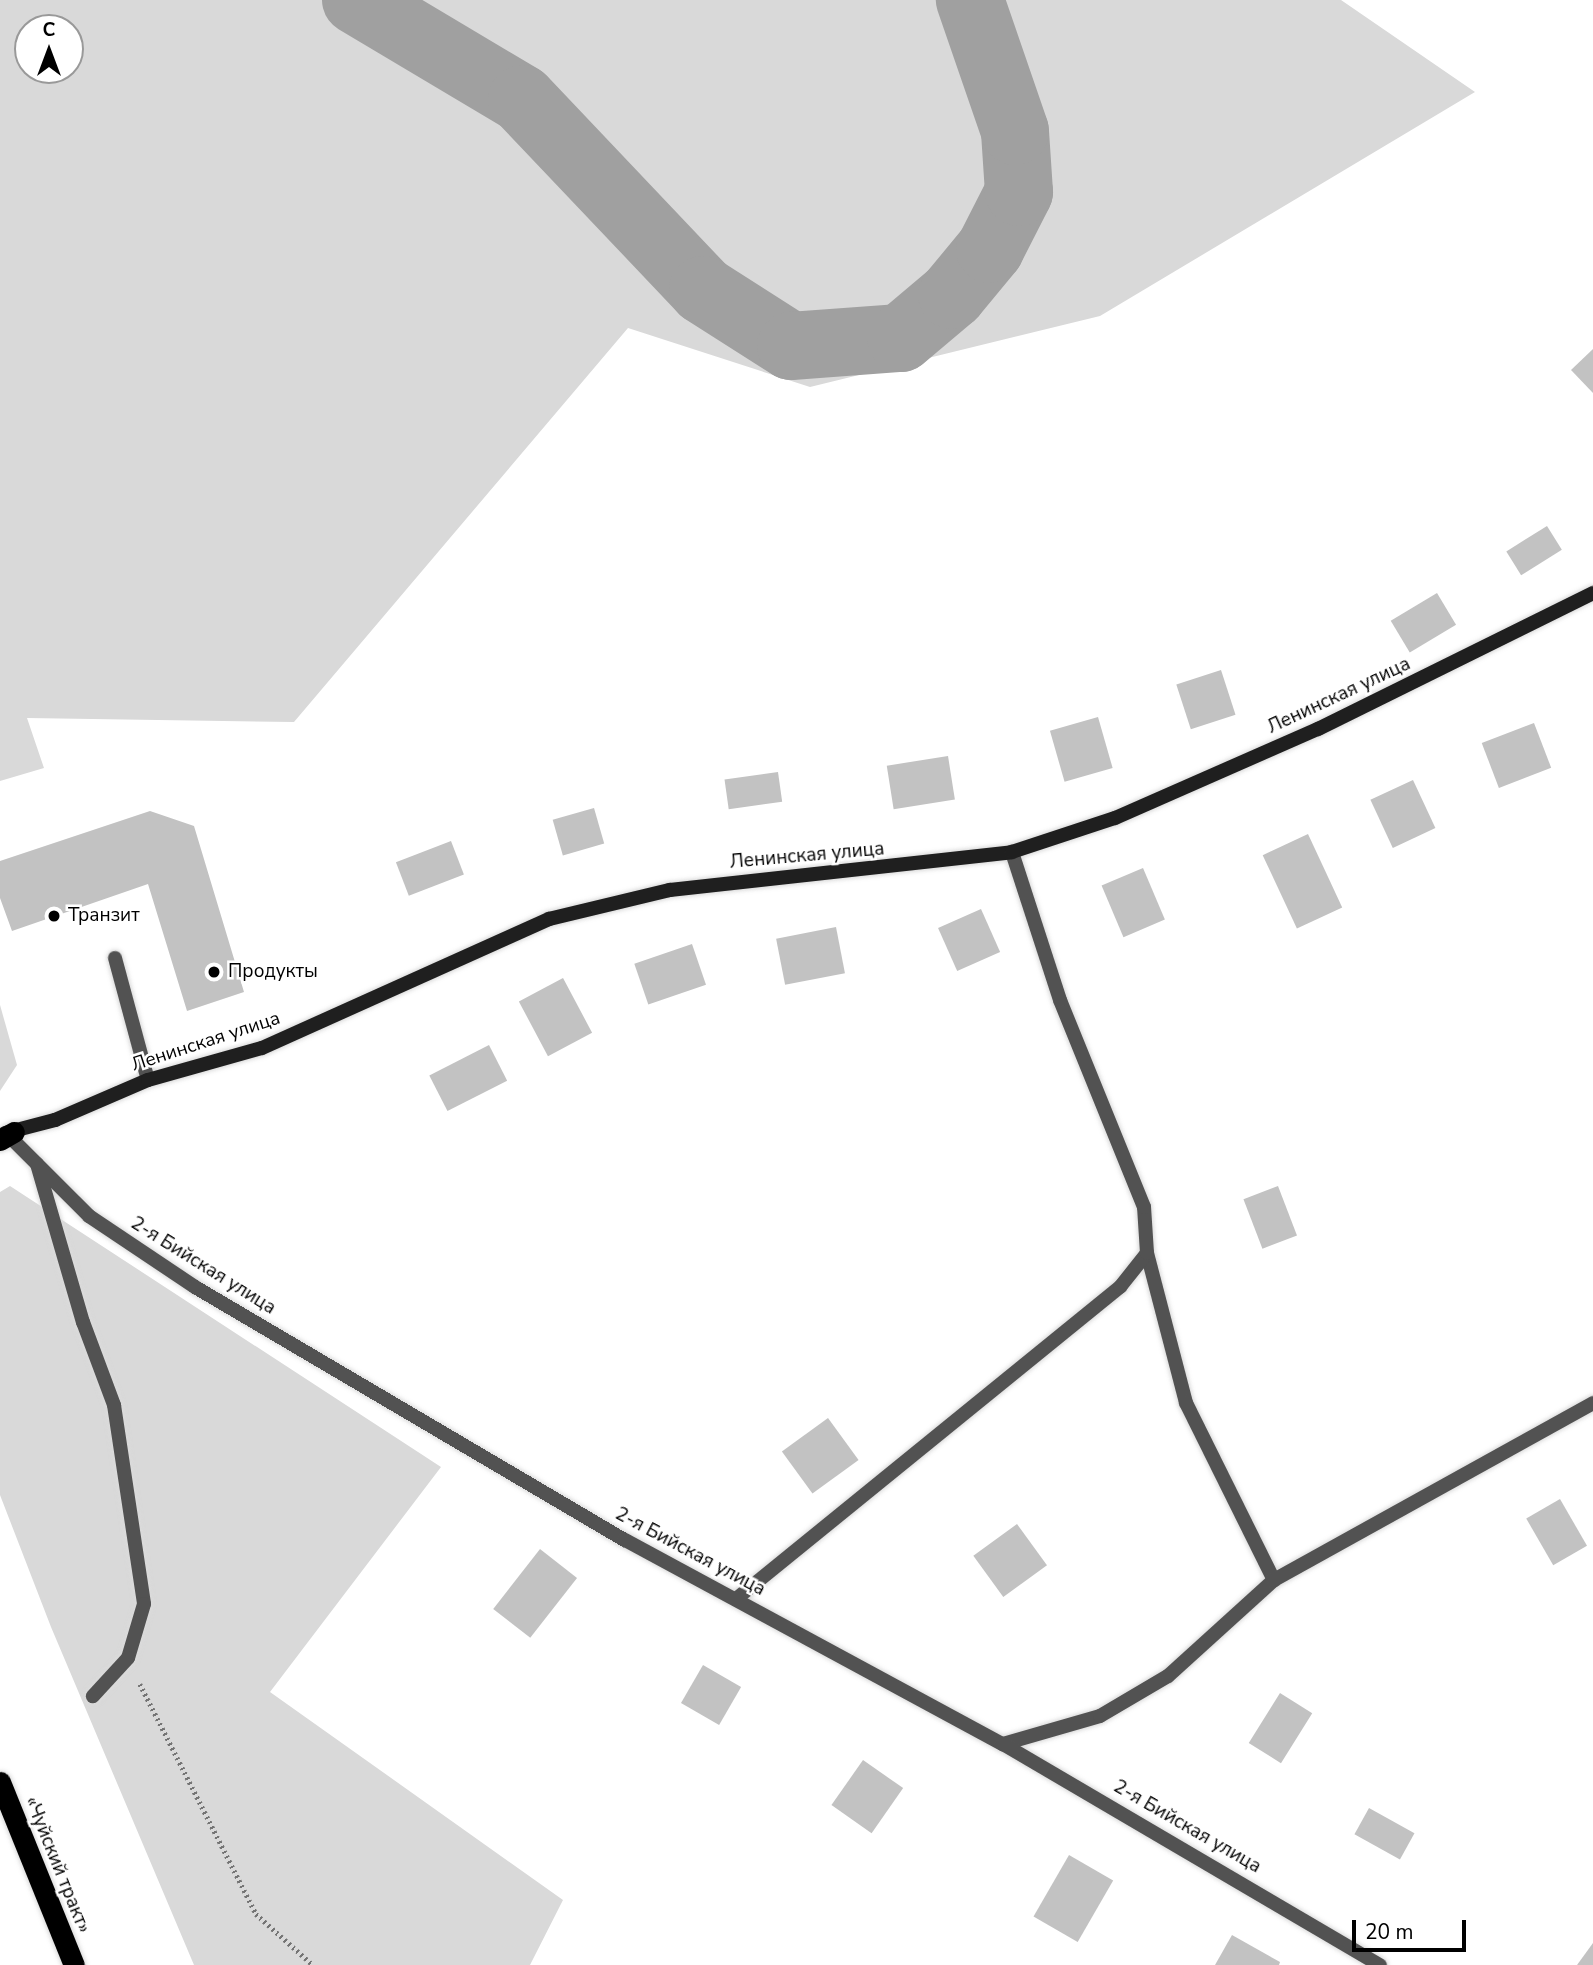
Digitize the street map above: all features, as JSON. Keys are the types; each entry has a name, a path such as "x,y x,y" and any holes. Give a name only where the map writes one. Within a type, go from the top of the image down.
{"highway":[{"name":"«Чуйский тракт»","path":"0,1782 74,1965"}],"street":[{"name":"Ленинская улица","path":"6,1135 148,1080 262,1048 549,919 670,890 1012,852 1115,818 1318,729 1593,593"},
{"path":"1012,852 1060,1000 1144,1207 1147,1254 1186,1403 1273,1580"},
{"path":"115,957 148,1080"},
{"name":"2-я Бийская улица","path":"6,1135 89,1216 195,1287 625,1540 1003,1744 1381,1965"},
{"path":"37,1164 83,1322 114,1405 144,1604 128,1658 93,1696"},
{"path":"736,1599 1119,1287 1147,1254"},
{"path":"1003,1744 1100,1716 1157,1683 1273,1580 1593,1403"}],"path":[{"path":"128,1658 200,1810 256,1914 313,1965"}],"shaded area":[{"path":"0,0 1341,0 1475,92 1100,316 810,387 628,328 294,722 27,718 44,768 0,781"},
{"path":"0,1005 17,1065 0,1091"},
{"path":"10,1186 441,1467 270,1692 563,1900 530,1965 194,1965 51,1627 0,1495 0,1192"}],"building":[{"path":"1593,349 1593,393 1571,370"},
{"path":"1547,526 1562,550 1521,575 1506,551"},
{"path":"1437,593 1456,625 1410,653 1391,621"},
{"path":"1221,670 1236,715 1191,729 1176,685"},
{"path":"1098,717 1113,768 1065,782 1050,731"},
{"path":"1534,723 1551,768 1499,788 1482,743"},
{"path":"948,756 955,799 894,809 887,766"},
{"path":"778,772 782,802 729,809 725,780"},
{"path":"1413,780 1435,828 1393,848 1370,800"},
{"path":"594,808 604,844 563,855 553,820"},
{"path":"150,811 194,826 244,992 187,1011 148,884 12,931 0,898 0,861"},
{"path":"1308,834 1342,907 1297,929 1263,855"},
{"path":"451,841 464,875 409,896 396,862"},
{"path":"1143,868 1165,920 1123,937 1102,886"},
{"path":"981,909 1000,952 957,971 938,928"},
{"path":"836,927 845,973 785,985 776,939"},
{"path":"692,944 706,985 648,1005 634,964"},
{"path":"563,978 592,1033 548,1056 519,1001"},
{"path":"489,1045 507,1081 447,1111 429,1075"},
{"path":"1278,1186 1297,1235 1262,1249 1243,1199"},
{"path":"828,1418 859,1460 812,1494 782,1452"},
{"path":"1560,1499 1587,1546 1553,1565 1526,1518"},
{"path":"1017,1524 1047,1565 1003,1597 973,1556"},
{"path":"540,1549 577,1578 530,1638 493,1609"},
{"path":"703,1665 741,1687 719,1725 681,1703"},
{"path":"1280,1693 1312,1713 1281,1763 1249,1743"},
{"path":"863,1760 903,1788 872,1833 831,1805"},
{"path":"1369,1808 1414,1833 1400,1859 1354,1834"},
{"path":"1069,1855 1113,1880 1078,1942 1034,1916"},
{"path":"1232,1935 1280,1962 1279,1965 1215,1965"},
{"path":"1593,1943 1593,1965 1577,1965"}],"waterway":[{"path":"356,0 522,99 703,290 791,346 901,338 952,295 990,249 1019,192 1015,131 970,0"}],"place":[{"name":"Транзит","path":"54,916"},
{"name":"Продукты","path":"214,972"}]}
